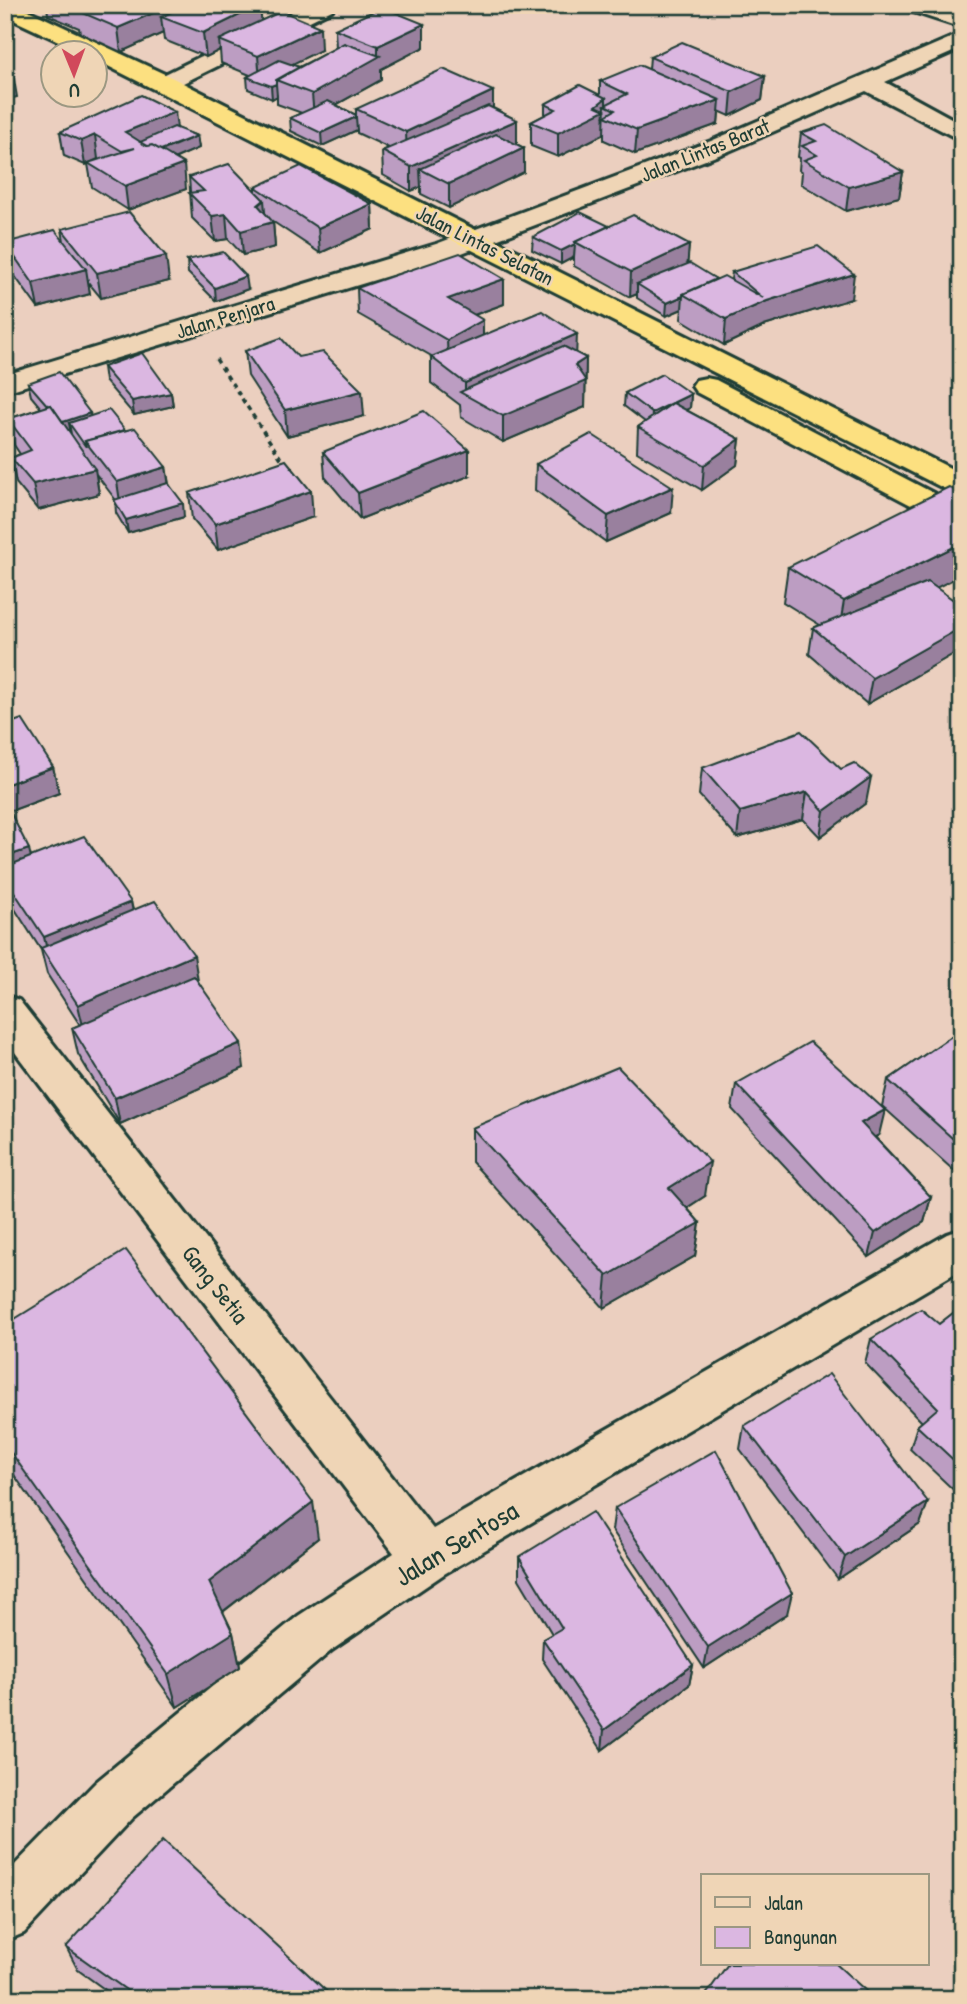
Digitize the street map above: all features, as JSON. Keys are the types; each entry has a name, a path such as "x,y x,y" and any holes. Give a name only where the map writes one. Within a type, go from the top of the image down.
{"highway":[{"name":"Jalan Lintas Selatan","path":"5,8 165,83 962,486"},
{"path":"5,31 38,48"},
{"path":"108,83 137,98"},
{"name":"Jalan Lintas Selatan","path":"199,128 445,250 617,340"},
{"path":"679,372 962,520"}],"street":[{"path":"165,83 324,5"},
{"path":"915,5 962,21"},
{"name":"Jalan Lintas Barat","path":"445,250 720,146 962,40"},
{"path":"867,82 962,134"},
{"name":"Jalan Penjara","path":"5,384 445,250"},
{"name":"Gang Setia","path":"5,1010 427,1558"},
{"name":"Jalan Sentosa","path":"5,1914 114,1800 315,1633 427,1558 962,1247"}],"path":[{"path":"194,326 290,471"}],"building":[{"path":"87,5 172,5 118,28 76,10"},
{"path":"186,5 260,5 203,33 161,17"},
{"path":"382,7 424,24 378,46 335,29"},
{"path":"282,11 320,27 258,56 219,40"},
{"path":"682,42 765,76 732,92 650,57"},
{"path":"344,43 380,56 312,94 276,80"},
{"path":"279,60 299,67 276,80 276,84 271,86 247,77"},
{"path":"5,64 13,74 5,75"},
{"path":"639,65 720,100 637,130 605,116 615,110 605,105 627,94 600,81"},
{"path":"443,69 493,91 406,132 356,109"},
{"path":"580,85 606,98 596,106 605,110 558,133 531,122 556,109 545,104"},
{"path":"141,95 175,112 125,132 184,164 125,186 88,163 135,148 122,151 95,135 81,141 60,132"},
{"path":"328,101 356,117 321,133 290,118"},
{"path":"488,106 517,120 411,167 382,151"},
{"path":"826,125 903,172 849,187 804,160 817,155 802,146 816,141 801,133"},
{"path":"174,127 197,136 161,150 140,142"},
{"path":"496,134 524,148 449,184 420,169"},
{"path":"229,164 264,200 258,205 273,222 241,231 226,214 212,216 189,193 204,191 189,177"},
{"path":"301,166 372,204 318,228 256,187"},
{"path":"129,212 166,256 97,273 62,229"},
{"path":"580,212 609,226 561,251 533,237"},
{"path":"633,215 689,245 631,272 575,242"},
{"path":"55,230 86,269 33,283 5,243"},
{"path":"818,246 854,274 767,301 726,319 683,294 724,276 763,298 732,272"},
{"path":"223,252 246,276 215,288 187,260"},
{"path":"460,253 504,279 448,299 483,320 447,340 357,288"},
{"path":"690,263 716,279 667,303 637,284"},
{"path":"542,311 577,334 465,383 431,357"},
{"path":"281,338 298,357 323,352 362,391 285,410 245,351"},
{"path":"563,346 586,358 575,365 586,381 503,416 460,392"},
{"path":"142,353 171,393 132,401 103,367"},
{"path":"59,372 90,413 63,422 51,405 48,406 28,383"},
{"path":"662,374 691,394 652,413 625,393"},
{"path":"673,403 740,439 704,465 638,427"},
{"path":"51,405 95,469 33,484 11,458 31,450 8,419"},
{"path":"109,410 125,430 85,441 86,447 69,423"},
{"path":"424,411 469,450 358,493 323,452"},
{"path":"135,428 166,467 117,482 85,441"},
{"path":"591,434 673,487 608,516 536,464"},
{"path":"286,460 311,491 215,524 189,493"},
{"path":"168,483 183,503 126,520 114,500"},
{"path":"949,487 962,495 962,543 844,601 788,567"},
{"path":"928,582 962,606 962,627 872,678 813,628"},
{"path":"22,719 53,767 5,785 5,725"},
{"path":"801,731 841,769 854,763 871,777 824,811 807,792 740,812 702,768"},
{"path":"5,802 29,849 5,857"},
{"path":"84,836 131,902 44,937 5,878 5,867"},
{"path":"155,901 194,955 78,1005 41,948"},
{"path":"194,976 241,1043 115,1098 72,1028"},
{"path":"962,1029 962,1147 888,1080"},
{"path":"810,1042 885,1110 861,1123 931,1197 875,1233 736,1084"},
{"path":"618,1067 710,1162 669,1188 700,1223 607,1276 472,1128"},
{"path":"126,1250 313,1502 209,1582 233,1633 168,1674 5,1444 5,1325"},
{"path":"962,1306 962,1468 917,1426 938,1408 871,1339 921,1309 939,1324"},
{"path":"829,1374 928,1502 845,1557 744,1426"},
{"path":"716,1450 792,1593 708,1647 615,1508"},
{"path":"592,1512 693,1665 604,1730 543,1639 562,1628 519,1557"},
{"path":"163,1840 335,1999 139,1999 66,1947"},
{"path":"727,1966 838,1966 875,1999 703,1999"}]}
